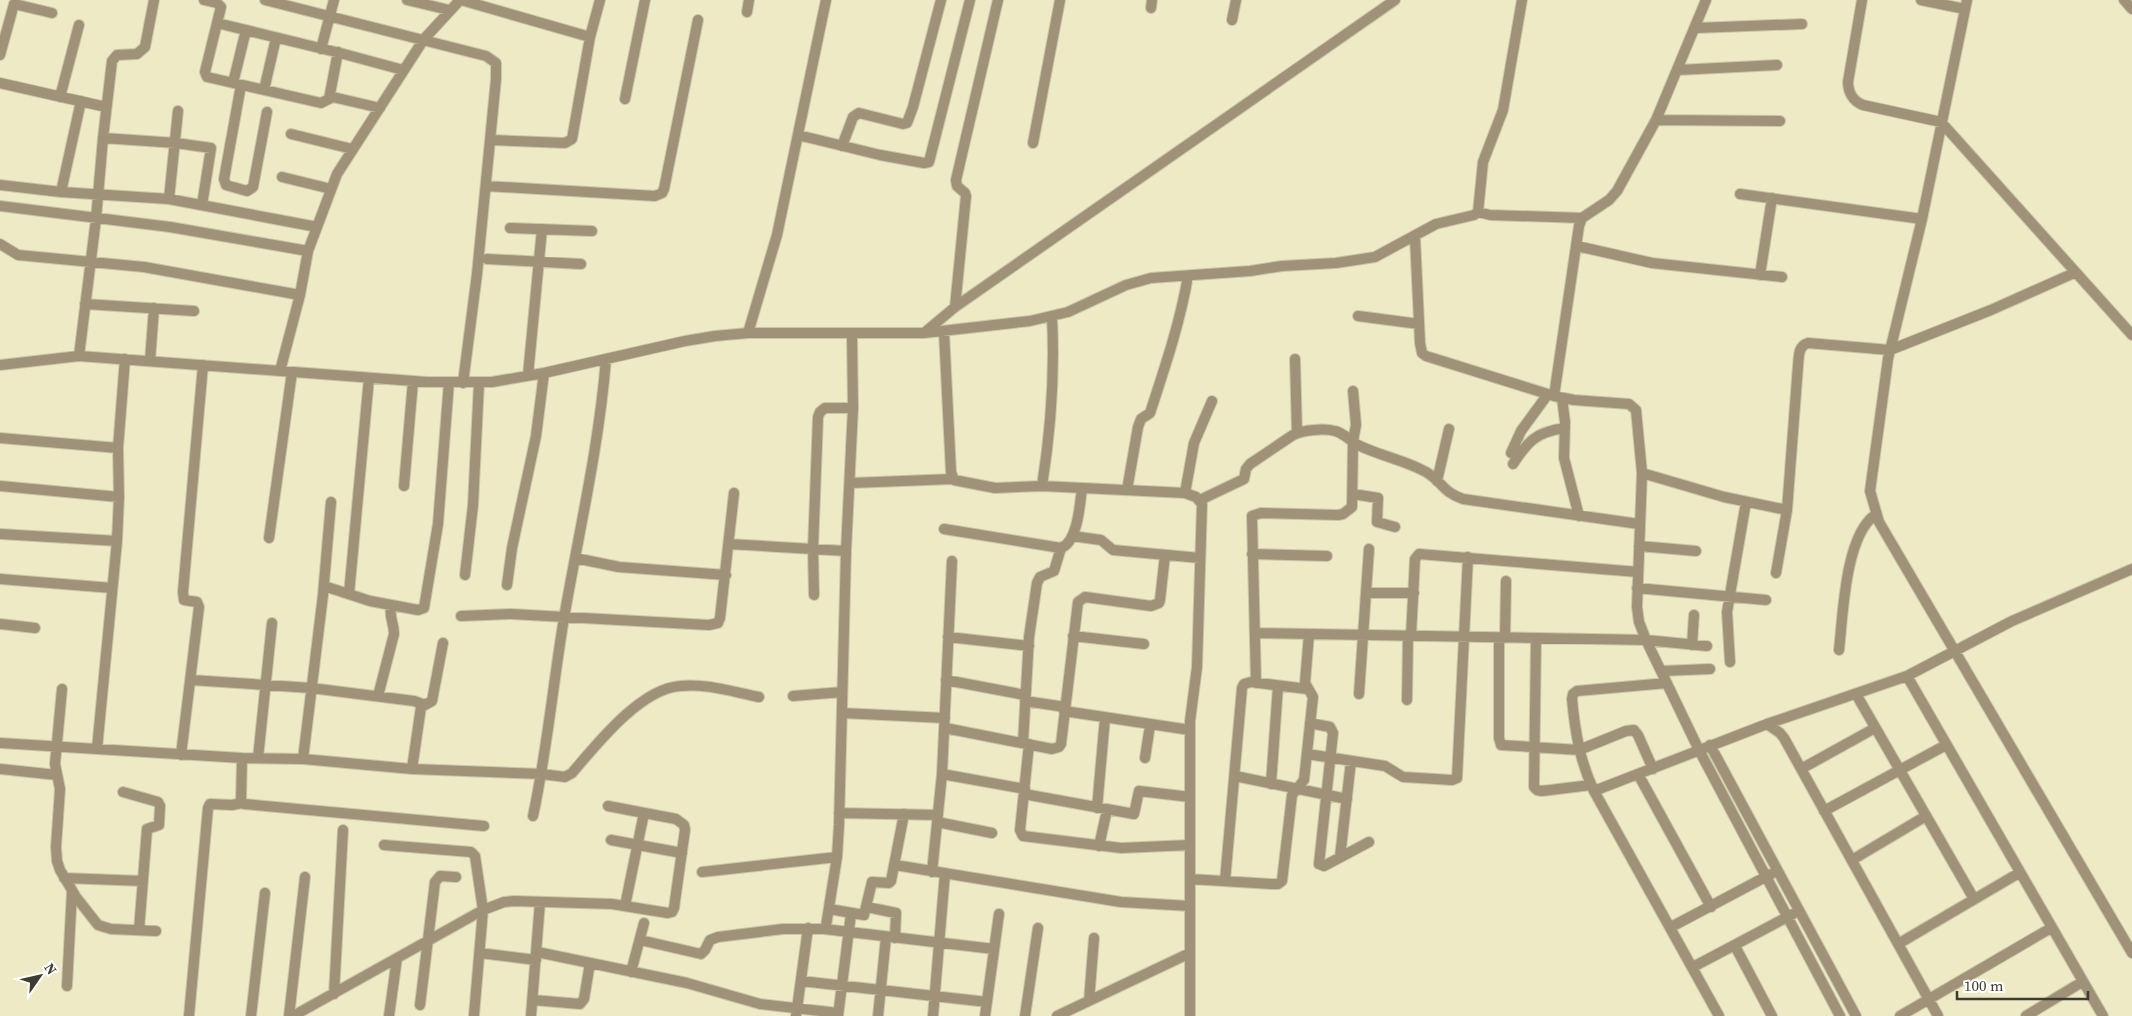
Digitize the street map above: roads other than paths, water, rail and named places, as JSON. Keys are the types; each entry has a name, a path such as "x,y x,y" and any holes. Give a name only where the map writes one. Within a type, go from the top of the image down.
{"street":[{"path":"79,356 96,219 106,107 114,58 120,55 137,54 145,47 154,0"},
{"path":"204,0 220,2 221,7 205,75 321,103 337,98 380,108"},
{"path":"265,0 424,39 486,56 494,60 496,79 491,140 463,383"},
{"path":"321,49 334,0"},
{"path":"407,0 449,10"},
{"path":"280,372 300,295 308,251 340,168 424,39 449,10 460,0 590,37"},
{"path":"491,140 570,142 590,37 600,0"},
{"path":"625,99 644,0"},
{"path":"747,12 749,0"},
{"path":"748,333 777,235 826,0"},
{"path":"842,146 853,117 856,114 862,113 903,124 907,123 914,107 941,0"},
{"path":"798,135 924,163 930,162 970,0"},
{"path":"955,307 966,196 965,192 957,186 956,180 998,0"},
{"path":"1033,143 1060,0"},
{"path":"1232,20 1236,0"},
{"path":"924,333 955,307 1395,0"},
{"path":"1478,212 1483,162 1503,110 1522,0"},
{"path":"1579,516 1564,458 1565,422 1555,396 1579,226 1582,218 1614,196 1656,120 1696,28 1706,0"},
{"path":"1862,0 1848,82 1849,92 1854,100 1863,105 1941,122 2074,273 2132,335"},
{"path":"1921,0 1966,5 1922,219 1890,350 1870,491 1875,514 2132,953"},
{"path":"2124,0 2132,9"},
{"path":"0,55 14,4 52,13"},
{"path":"486,186 655,196 662,193 698,20"},
{"path":"217,23 404,70"},
{"path":"1696,28 1802,24"},
{"path":"60,97 79,25"},
{"path":"246,30 224,179 226,185 247,191 253,187 267,112"},
{"path":"264,90 276,38"},
{"path":"329,99 338,52"},
{"path":"1678,70 1776,65"},
{"path":"0,83 106,107"},
{"path":"61,192 81,101"},
{"path":"169,199 178,111"},
{"path":"1656,120 1780,121"},
{"path":"291,134 352,149"},
{"path":"103,138 176,143 212,150 202,205"},
{"path":"282,176 331,189"},
{"path":"0,185 61,192 169,199 317,227"},
{"path":"1740,194 1922,219"},
{"path":"1760,275 1772,198"},
{"path":"0,206 170,227 308,251"},
{"path":"0,365 79,356 280,372 414,381 479,383 544,373 685,341 748,333 852,334 944,332 1052,316 1068,312 1137,281 1363,260 1386,253 1441,221 1474,215 1478,212 1490,215 1582,218"},
{"path":"510,228 592,231"},
{"path":"528,375 542,229"},
{"path":"1415,237 1421,348 1426,356 1555,396 1634,406 1637,416 1642,473 1637,588 1639,622 1699,750 1840,1016"},
{"path":"0,244 18,255 144,267 300,295"},
{"path":"1577,246 1652,263 1782,277"},
{"path":"487,259 581,264"},
{"path":"1776,573 1787,510 1800,349 1808,343 1890,350 1986,312 2074,273"},
{"path":"1128,490 1138,428 1142,419 1150,413 1172,348 1182,310 1188,276"},
{"path":"86,304 194,311"},
{"path":"150,361 154,308"},
{"path":"1042,486 1050,435 1053,386 1052,316"},
{"path":"1358,316 1419,324"},
{"path":"944,332 951,472 953,479"},
{"path":"824,929 837,857 846,551 851,483 852,334"},
{"path":"97,749 117,541 119,497 118,448 125,359"},
{"path":"533,816 542,774 564,619 597,440 606,359"},
{"path":"1296,359 1297,433"},
{"path":"181,755 199,605 195,601 184,600 183,592 204,365"},
{"path":"269,538 292,372"},
{"path":"507,585 512,548 536,436 544,373"},
{"path":"349,594 369,378"},
{"path":"404,486 414,381"},
{"path":"324,586 391,606 418,610 424,608 438,524 449,382"},
{"path":"465,575 473,505 479,383"},
{"path":"1256,683 1252,516 1255,514 1343,514 1352,508 1353,441 1356,425 1353,391"},
{"path":"1511,453 1520,431 1555,396"},
{"path":"1185,493 1194,443 1212,402"},
{"path":"814,595 813,549 820,412 825,408 853,408"},
{"path":"1513,464 1528,444 1538,435 1565,422"},
{"path":"1437,481 1449,429"},
{"path":"1200,500 1244,478 1246,469 1250,464 1297,433 1334,431 1366,448 1415,466 1428,473 1447,492 1472,501 1639,524"},
{"path":"0,438 118,448"},
{"path":"1642,473 1746,502 1787,510"},
{"path":"851,483 953,479 991,488 1042,486 1185,493 1200,500 1202,504 1196,667 1190,730 1190,1016"},
{"path":"0,486 119,497"},
{"path":"944,529 1061,548 1068,544 1072,536 1079,515 1082,488"},
{"path":"461,616 511,614 564,619 714,624 720,620 734,493"},
{"path":"1353,494 1378,498 1377,522 1395,527"},
{"path":"303,759 324,586 331,502"},
{"path":"1730,662 1727,621 1729,596 1746,502"},
{"path":"1839,650 1846,584 1852,555 1866,523 1875,514"},
{"path":"0,534 117,541"},
{"path":"1072,536 1101,540 1113,550 1200,558"},
{"path":"729,544 846,551"},
{"path":"1639,546 1696,551"},
{"path":"1061,548 1054,571 1038,580 1029,646 1025,698 1026,744 1020,830 1023,836 1099,846 1135,848 1190,845"},
{"path":"1358,694 1369,549"},
{"path":"1252,554 1327,556"},
{"path":"1406,700 1416,559 1419,554 1638,572"},
{"path":"842,713 945,723 1026,744 1052,749 1059,747 1077,605 1082,598 1151,606 1158,603 1165,555"},
{"path":"1307,754 1385,766 1403,777 1452,780 1457,778 1468,557"},
{"path":"575,558 629,568 726,575"},
{"path":"932,872 942,774 952,561"},
{"path":"1536,638 1534,788 1537,790 1593,788 1653,769 1767,724 1907,676 2012,621 2132,569"},
{"path":"0,579 112,588"},
{"path":"1506,582 1502,638 1499,742 1504,745 1579,750 1626,730 1634,730 1653,769"},
{"path":"1637,588 1766,600"},
{"path":"1366,593 1414,593"},
{"path":"378,696 394,634 394,628 389,615 391,606"},
{"path":"1692,644 1694,615"},
{"path":"258,758 264,685 272,622"},
{"path":"0,624 36,628"},
{"path":"1255,633 1646,640 1707,646"},
{"path":"1190,879 1271,884 1278,884 1282,881 1291,800 1304,780 1307,754 1313,697 1305,683 1310,634"},
{"path":"948,636 1029,646"},
{"path":"1073,636 1144,644"},
{"path":"412,769 422,707 432,701 442,643"},
{"path":"1661,671 1710,668"},
{"path":"1907,676 2103,1016"},
{"path":"191,680 311,688 414,701 425,705"},
{"path":"946,680 1105,718 1190,730"},
{"path":"1225,881 1242,688 1248,682 1307,689"},
{"path":"1667,683 1578,691 1574,694 1572,699 1579,750 1593,788 1719,1016"},
{"path":"0,743 181,755 303,759 412,769 542,774 565,777 570,775 613,728 658,692 671,687 705,686 759,697"},
{"path":"1271,784 1278,686"},
{"path":"62,689 55,768 60,789 57,861 72,891 90,916 103,928 156,931"},
{"path":"793,696 842,692"},
{"path":"1856,694 1974,899"},
{"path":"1099,846 1105,718"},
{"path":"1310,723 1326,726 1332,730 1318,860 1321,866 1324,866 1369,842"},
{"path":"1767,724 1780,733 1801,768 1938,1016"},
{"path":"1145,758 1150,725"},
{"path":"1801,768 1875,728"},
{"path":"1710,745 1776,871 1856,1016"},
{"path":"1824,811 1946,746"},
{"path":"242,758 242,803"},
{"path":"1340,857 1351,761"},
{"path":"0,769 57,776"},
{"path":"942,774 1102,809 1134,814 1139,791 1190,797"},
{"path":"1638,774 1711,906"},
{"path":"1235,776 1347,798"},
{"path":"122,792 158,802 160,806 160,825 147,829 139,930"},
{"path":"189,1016 208,808 210,804 232,805 242,803 484,826"},
{"path":"293,1016 483,910 504,902 599,903 672,912 685,830 682,822 608,806"},
{"path":"625,906 644,813"},
{"path":"839,813 904,814 938,818 992,833"},
{"path":"829,909 864,915 872,882 889,883 892,881 904,814"},
{"path":"1852,860 1926,816"},
{"path":"334,994 343,830"},
{"path":"611,840 682,853"},
{"path":"384,845 474,853 483,910 474,1015"},
{"path":"702,872 837,857"},
{"path":"896,865 1121,902 1190,906"},
{"path":"1671,927 1776,871"},
{"path":"1898,944 2019,873"},
{"path":"933,1016 945,874"},
{"path":"420,1005 435,882 440,876 456,877"},
{"path":"289,1016 305,877"},
{"path":"64,878 143,881"},
{"path":"67,986 72,891"},
{"path":"251,1016 264,893"},
{"path":"531,1016 534,1000 540,902"},
{"path":"867,907 896,912 880,990 878,1016"},
{"path":"1693,967 1799,912"},
{"path":"480,953 537,956 590,963 698,986 796,1013 838,1014 851,914"},
{"path":"985,1016 999,914"},
{"path":"631,972 644,923"},
{"path":"640,940 701,954 710,940 718,937 808,928 994,949"},
{"path":"796,1013 808,928"},
{"path":"1025,1016 1038,928"},
{"path":"1900,1016 2051,928"},
{"path":"1089,1001 1094,938"},
{"path":"1734,946 1772,1016"},
{"path":"1057,1016 1190,953"},
{"path":"388,1016 397,958"},
{"path":"534,1000 576,1004 583,1002 590,963"},
{"path":"801,981 987,1002"},
{"path":"2032,1014 2082,982"}]}
